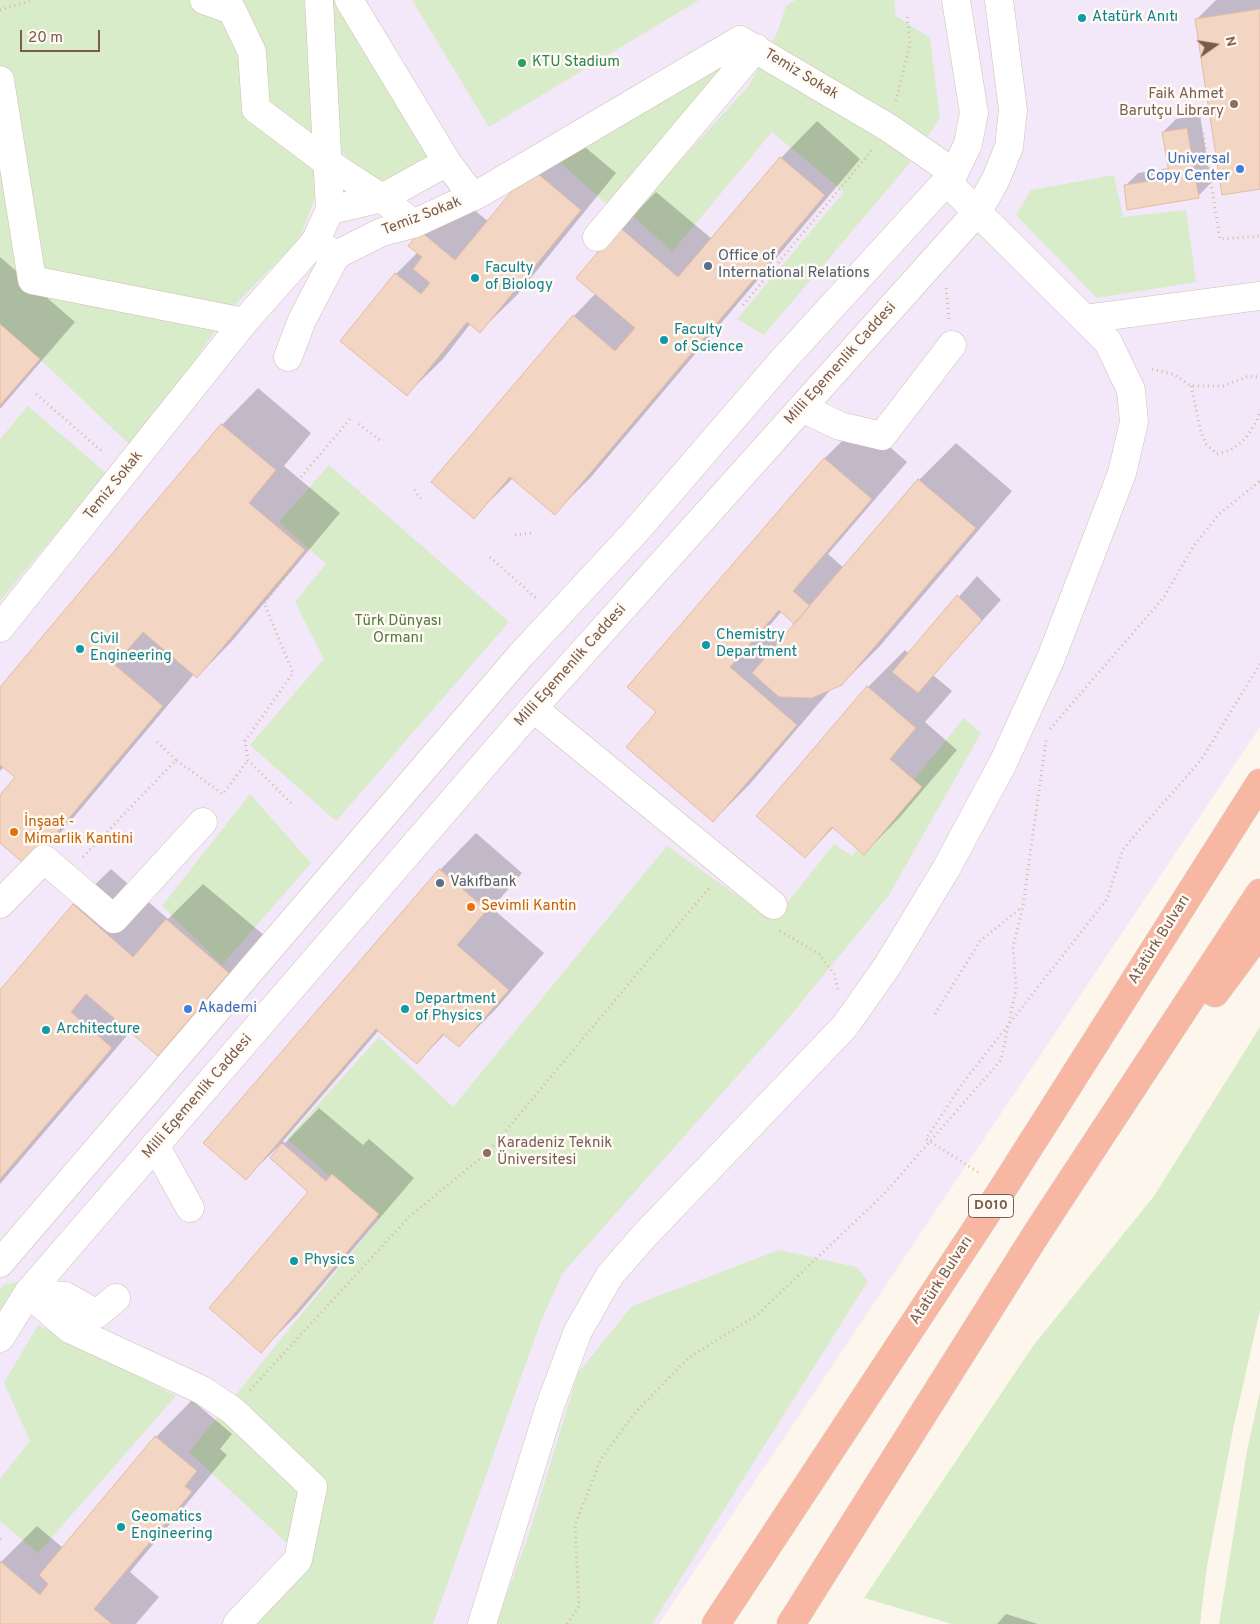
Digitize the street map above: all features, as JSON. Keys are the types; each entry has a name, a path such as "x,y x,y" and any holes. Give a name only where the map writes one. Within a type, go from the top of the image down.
{"highway":[{"name":"Atatürk Bulvarı","path":"716,1624 1000,1193 1260,783"},
{"path":"791,1624 1037,1233 1260,893"},
{"path":"1037,1233 1260,932"}],"street":[{"path":"204,0 232,10 252,52 256,109 328,163 382,198 414,224"},
{"path":"288,357 326,249 330,210 319,0"},
{"path":"349,0 447,162 472,197"},
{"path":"0,1263 520,656 635,532 784,359 951,177 968,144 974,113 956,0"},
{"name":"Milli Egemenlik Caddesi","path":"0,1338 28,1293 533,708 978,211 995,181 1009,147 1013,110 999,0"},
{"name":"Temiz Sokak","path":"0,628 244,322 326,249 414,224 472,197 740,40 889,128 951,177 978,211 1108,342 1131,390 1134,422 1122,473 1051,658 1008,752 941,877 888,965 845,1026 651,1229 610,1275 578,1331 550,1406 482,1624"},
{"path":"597,237 756,48"},
{"path":"0,80 32,280 244,322"},
{"path":"330,210 382,198 447,162"},
{"path":"1084,319 1260,296"},
{"path":"802,408 840,426 882,436 952,345"},
{"path":"533,708 727,867 775,917"},
{"path":"0,904 44,859 114,919 203,822"},
{"path":"155,1145 190,1208"},
{"path":"25,1234 28,1293 70,1329 202,1390 232,1410 313,1487 298,1560 237,1624"},
{"path":"28,1293 65,1296 97,1314 116,1298"}],"path":[{"path":"0,10 33,0"},
{"path":"743,305 889,128 910,44 906,15"},
{"path":"1202,133 1220,239 1260,236"},
{"path":"946,280 952,345"},
{"path":"1117,361 1175,375 1191,386 1223,386 1248,376 1260,376"},
{"path":"1191,386 1201,432 1206,444 1217,454 1231,450 1245,438 1257,421 1260,410"},
{"path":"36,394 126,472"},
{"path":"291,803 248,760 245,741 293,673 264,604 307,550 268,516 351,418"},
{"path":"359,424 380,441"},
{"path":"1008,752 1046,734 1164,598 1193,546 1219,514 1260,481"},
{"path":"414,490 421,499"},
{"path":"515,535 532,533"},
{"path":"490,558 543,604"},
{"path":"978,1172 926,1139 962,1084 1107,899 1123,849 1201,760 1260,664"},
{"path":"567,1624 579,1606 575,1525 601,1459 634,1414 688,1358 757,1315 884,1194 1001,1060 1016,989 1013,947 1023,906 1046,734"},
{"path":"157,742 176,760 223,794 248,760"},
{"path":"80,860 176,760"},
{"path":"232,1410 409,1216 488,1152 727,867"},
{"path":"935,1014 980,941 1023,906"},
{"path":"775,917 819,954 834,974 845,1026"}],"shaded area":[{"name":"Karadeniz Teknik Üniversitesi","path":"0,0 1260,0 1260,727 659,1624 0,1624"}],"green space":[{"path":"0,0 304,0 313,87 315,198 300,238 228,312 134,449 40,359 0,324"},
{"path":"330,0 338,0 434,155 383,187 340,151"},
{"name":"KTU Stadium","path":"412,0 699,0 489,127"},
{"path":"795,0 894,0 896,16 930,38 940,118 909,164 764,335 737,319 844,192 772,132 672,252 631,214 748,87 777,33 786,6"},
{"path":"742,51 610,207 558,161"},
{"path":"1114,175 1123,217 1186,210 1196,282 1097,298 1016,215 1031,190"},
{"path":"28,406 106,473 0,601 0,439"},
{"name":"Türk Dünyası Ormanı","path":"329,465 509,622 336,821 250,745 324,659 295,602 326,564 279,522"},
{"path":"964,718 981,733 889,895 786,1021 562,1274 541,1321 433,1624 245,1624 306,1561 189,1452 379,1219 287,1139 379,1037 453,1107 667,846 773,921 834,844 852,856"},
{"path":"250,794 311,863 222,965 162,906"},
{"path":"1260,1027 1260,1310 1234,1425 1207,1566 1200,1624 952,1624 864,1598 1033,1346 1154,1196"},
{"path":"779,1250 856,1267 868,1281 652,1624 496,1624 529,1534 578,1373 632,1306"},
{"path":"17,1282 22,1290 0,1319 0,1290 5,1284"},
{"path":"38,1325 176,1396 38,1553 0,1521 0,1479 30,1441 4,1383"},
{"path":"1260,1392 1260,1624 1219,1624 1247,1451"}],"building":[{"name":"Faik Ahmet Barutçu Library","path":"1260,9 1260,189 1222,195 1195,19"},
{"path":"1187,128 1199,198 1127,210 1124,185 1170,178 1162,132"},
{"name":"Faculty of Science","path":"780,157 825,195 555,515 510,477 474,519 431,482 573,315 615,351 635,328 576,278 619,227 678,277"},
{"name":"Faculty of Biology","path":"531,168 581,210 480,333 467,322 407,396 340,341 395,273 421,294 430,283 413,269 422,257 408,246 420,231 455,260"},
{"path":"0,324 40,359 0,405"},
{"name":"Civil Engineering","path":"221,424 276,470 249,503 305,550 197,678 143,632 115,665 163,706 28,867 0,843 0,795 15,777 0,765 0,687"},
{"name":"Chemistry Department","path":"824,458 872,499 793,591 810,606 794,624 779,610 730,667 797,725 713,822 626,747 656,712 627,687"},
{"path":"918,479 976,528 842,685 812,698 779,697 752,673"},
{"path":"957,595 982,620 918,693 892,672"},
{"path":"867,686 916,728 890,759 922,787 864,855 832,827 805,858 756,816"},
{"name":"Department of Physics","path":"439,869 487,910 457,945 509,990 459,1047 443,1034 417,1064 376,1029 246,1180 203,1143"},
{"name":"Architecture","path":"73,904 133,957 166,919 229,973 158,1056 86,994 71,1012 112,1048 0,1179 0,990"},
{"name":"Physics","path":"282,1143 326,1181 332,1174 379,1214 261,1353 209,1308 308,1192 270,1158"},
{"name":"Geomatics Engineering","path":"155,1436 197,1471 185,1486 192,1492 94,1609 112,1624 0,1624 0,1561 40,1595 48,1584 39,1575"}],"place":[{"name":"Atatürk Anıtı","path":"1082,18"},
{"name":"KTU Stadium","path":"522,63"},
{"name":"Faik Ahmet Barutçu Library","path":"1234,104"},
{"name":"Universal Copy Center","path":"1240,169"},
{"name":"Office of International Relations","path":"708,266"},
{"name":"Faculty of Biology","path":"475,278"},
{"name":"Faculty of Science","path":"664,340"},
{"name":"Chemistry Department","path":"706,645"},
{"name":"Civil Engineering","path":"80,649"},
{"name":"İnşaat - Mimarlik Kantini","path":"14,832"},
{"name":"Vakıfbank","path":"440,883"},
{"name":"Sevimli Kantin","path":"471,907"},
{"name":"Akademi","path":"188,1009"},
{"name":"Department of Physics","path":"405,1009"},
{"name":"Architecture","path":"46,1030"},
{"name":"Karadeniz Teknik Üniversitesi","path":"487,1153"},
{"name":"Physics","path":"294,1261"},
{"name":"Geomatics Engineering","path":"121,1527"}]}
